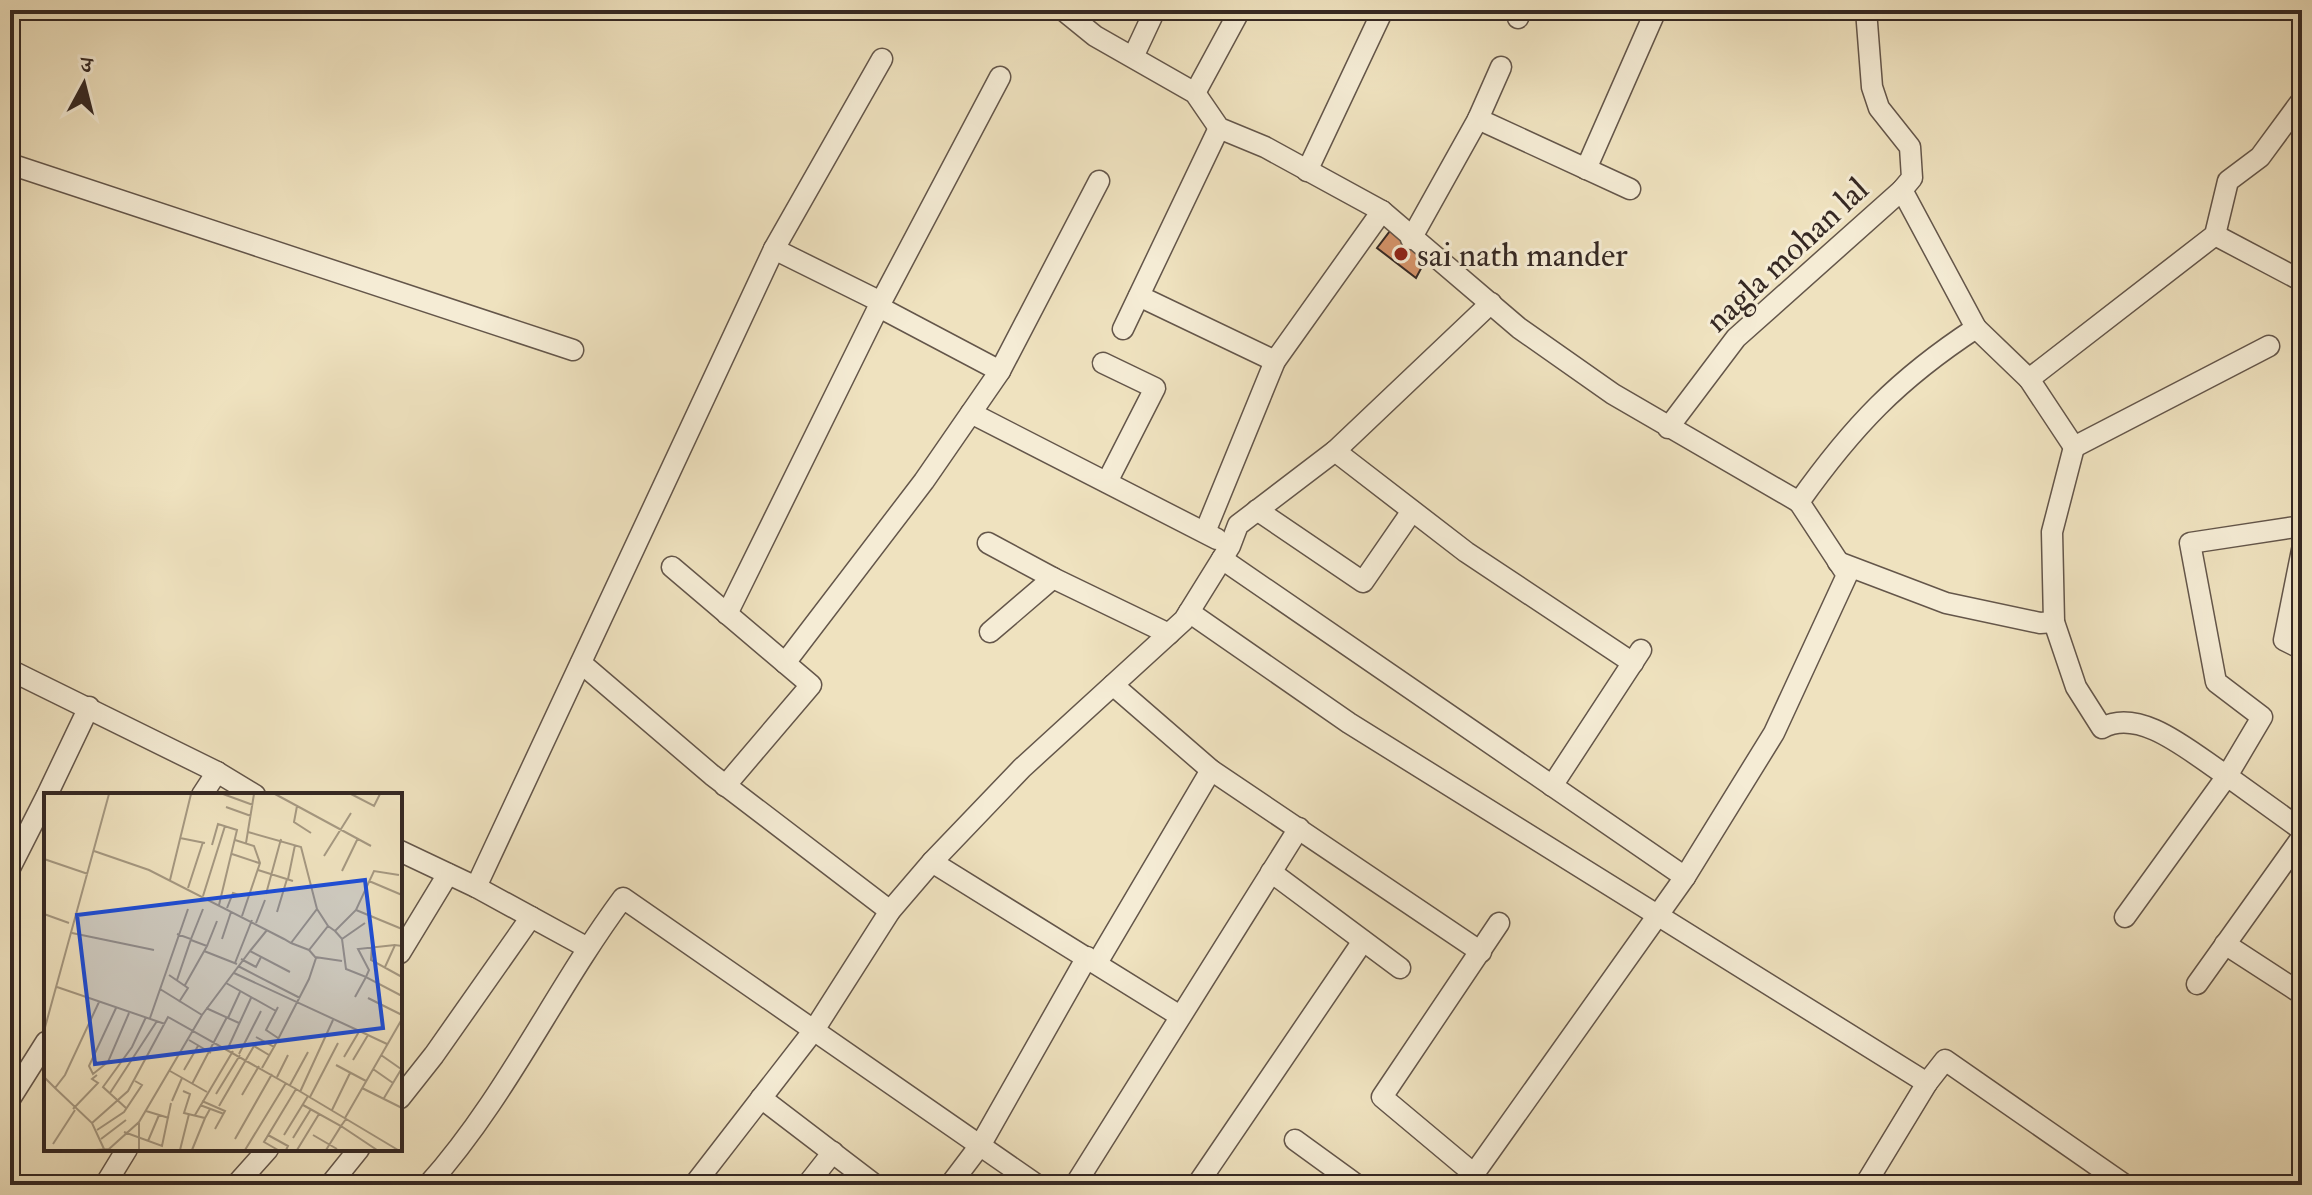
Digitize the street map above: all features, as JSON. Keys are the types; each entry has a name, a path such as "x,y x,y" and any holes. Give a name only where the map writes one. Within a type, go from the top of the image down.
{"street":[{"path":"1063,10 1095,36 1134,55 1195,93 1219,128 1265,147 1382,211 1411,239 1519,328 1668,428 1799,502 1847,575 1774,733 1685,877 1470,1179 1382,1097 1499,923"},
{"path":"1134,55 1155,10"},
{"path":"1195,93 1240,10"},
{"path":"1307,171 1383,10"},
{"path":"1586,169 1656,10"},
{"path":"1866,10 1872,87 1879,108 1910,147 1912,178 1902,190"},
{"path":"476,887 774,249 882,59"},
{"path":"1411,239 1478,119 1501,67"},
{"path":"727,614 880,305 1000,77"},
{"path":"2029,379 2215,235 2228,181 2260,157 2302,100"},
{"path":"1478,119 1630,189"},
{"path":"1123,329 1219,128"},
{"path":"10,164 573,350"},
{"path":"785,663 1000,371 1099,181"},
{"name":"nagla mohan lal","path":"1668,428 1736,338 1902,190 1976,328 2029,379 2074,447"},
{"path":"1205,532 1275,361 1382,211"},
{"path":"2215,235 2302,281"},
{"path":"774,249 1000,371"},
{"path":"1139,296 1275,361"},
{"path":"694,1185 814,1030 890,911 932,862 1022,768 1169,634 1189,612 1226,552 1238,525 1335,451 1491,303"},
{"path":"1799,502 1839,447 1882,399 1927,360 1976,328"},
{"path":"2269,346 2074,447 2052,532 2054,622 2076,687 2102,728 2115,721 2130,721 2156,732 2227,776 2302,830"},
{"path":"1103,363 1155,388 1107,482"},
{"path":"971,413 1205,532 1226,552 1552,786 1685,877"},
{"path":"1335,451 1466,552 1637,656 1552,786"},
{"path":"1257,510 1363,582 1412,511"},
{"path":"2125,917 2227,776 2262,717 2216,682 2190,543 2302,526"},
{"path":"988,543 1169,634"},
{"path":"2302,550 2284,640 2302,649"},
{"path":"1838,562 1946,603 2040,623 2054,622"},
{"path":"672,567 811,685 725,786"},
{"path":"990,632 1053,578"},
{"path":"1189,612 1349,723 1927,1083"},
{"path":"581,663 725,786 890,911"},
{"path":"10,670 217,772 252,793"},
{"path":"1113,685 1211,770 1481,952"},
{"path":"47,793 89,707"},
{"path":"950,1185 981,1144 1211,770"},
{"path":"203,793 217,772"},
{"path":"10,868 44,800"},
{"path":"1075,1185 1299,828"},
{"path":"2197,984 2302,837"},
{"path":"402,852 476,887 586,947"},
{"path":"932,862 1180,1016"},
{"path":"1271,872 1400,968"},
{"path":"402,950 448,874"},
{"path":"428,1185 516,1068 586,947 623,898 1037,1185"},
{"path":"402,1095 531,917"},
{"path":"1197,1185 1363,941"},
{"path":"2225,944 2302,994"},
{"path":"10,1099 44,1045"},
{"path":"1865,1185 1927,1083 1945,1060 2125,1185"},
{"path":"761,1098 875,1185"},
{"path":"1295,1140 1357,1185"},
{"path":"105,1185 126,1151"},
{"path":"236,1185 266,1151"},
{"path":"330,1185 357,1151"},
{"path":"807,1185 833,1152"}],"building":[{"name":"sai nath mander","path":"1390,231 1426,259 1416,278 1377,248"}],"place":[{"name":"sai nath mander","path":"1401,254"}]}
